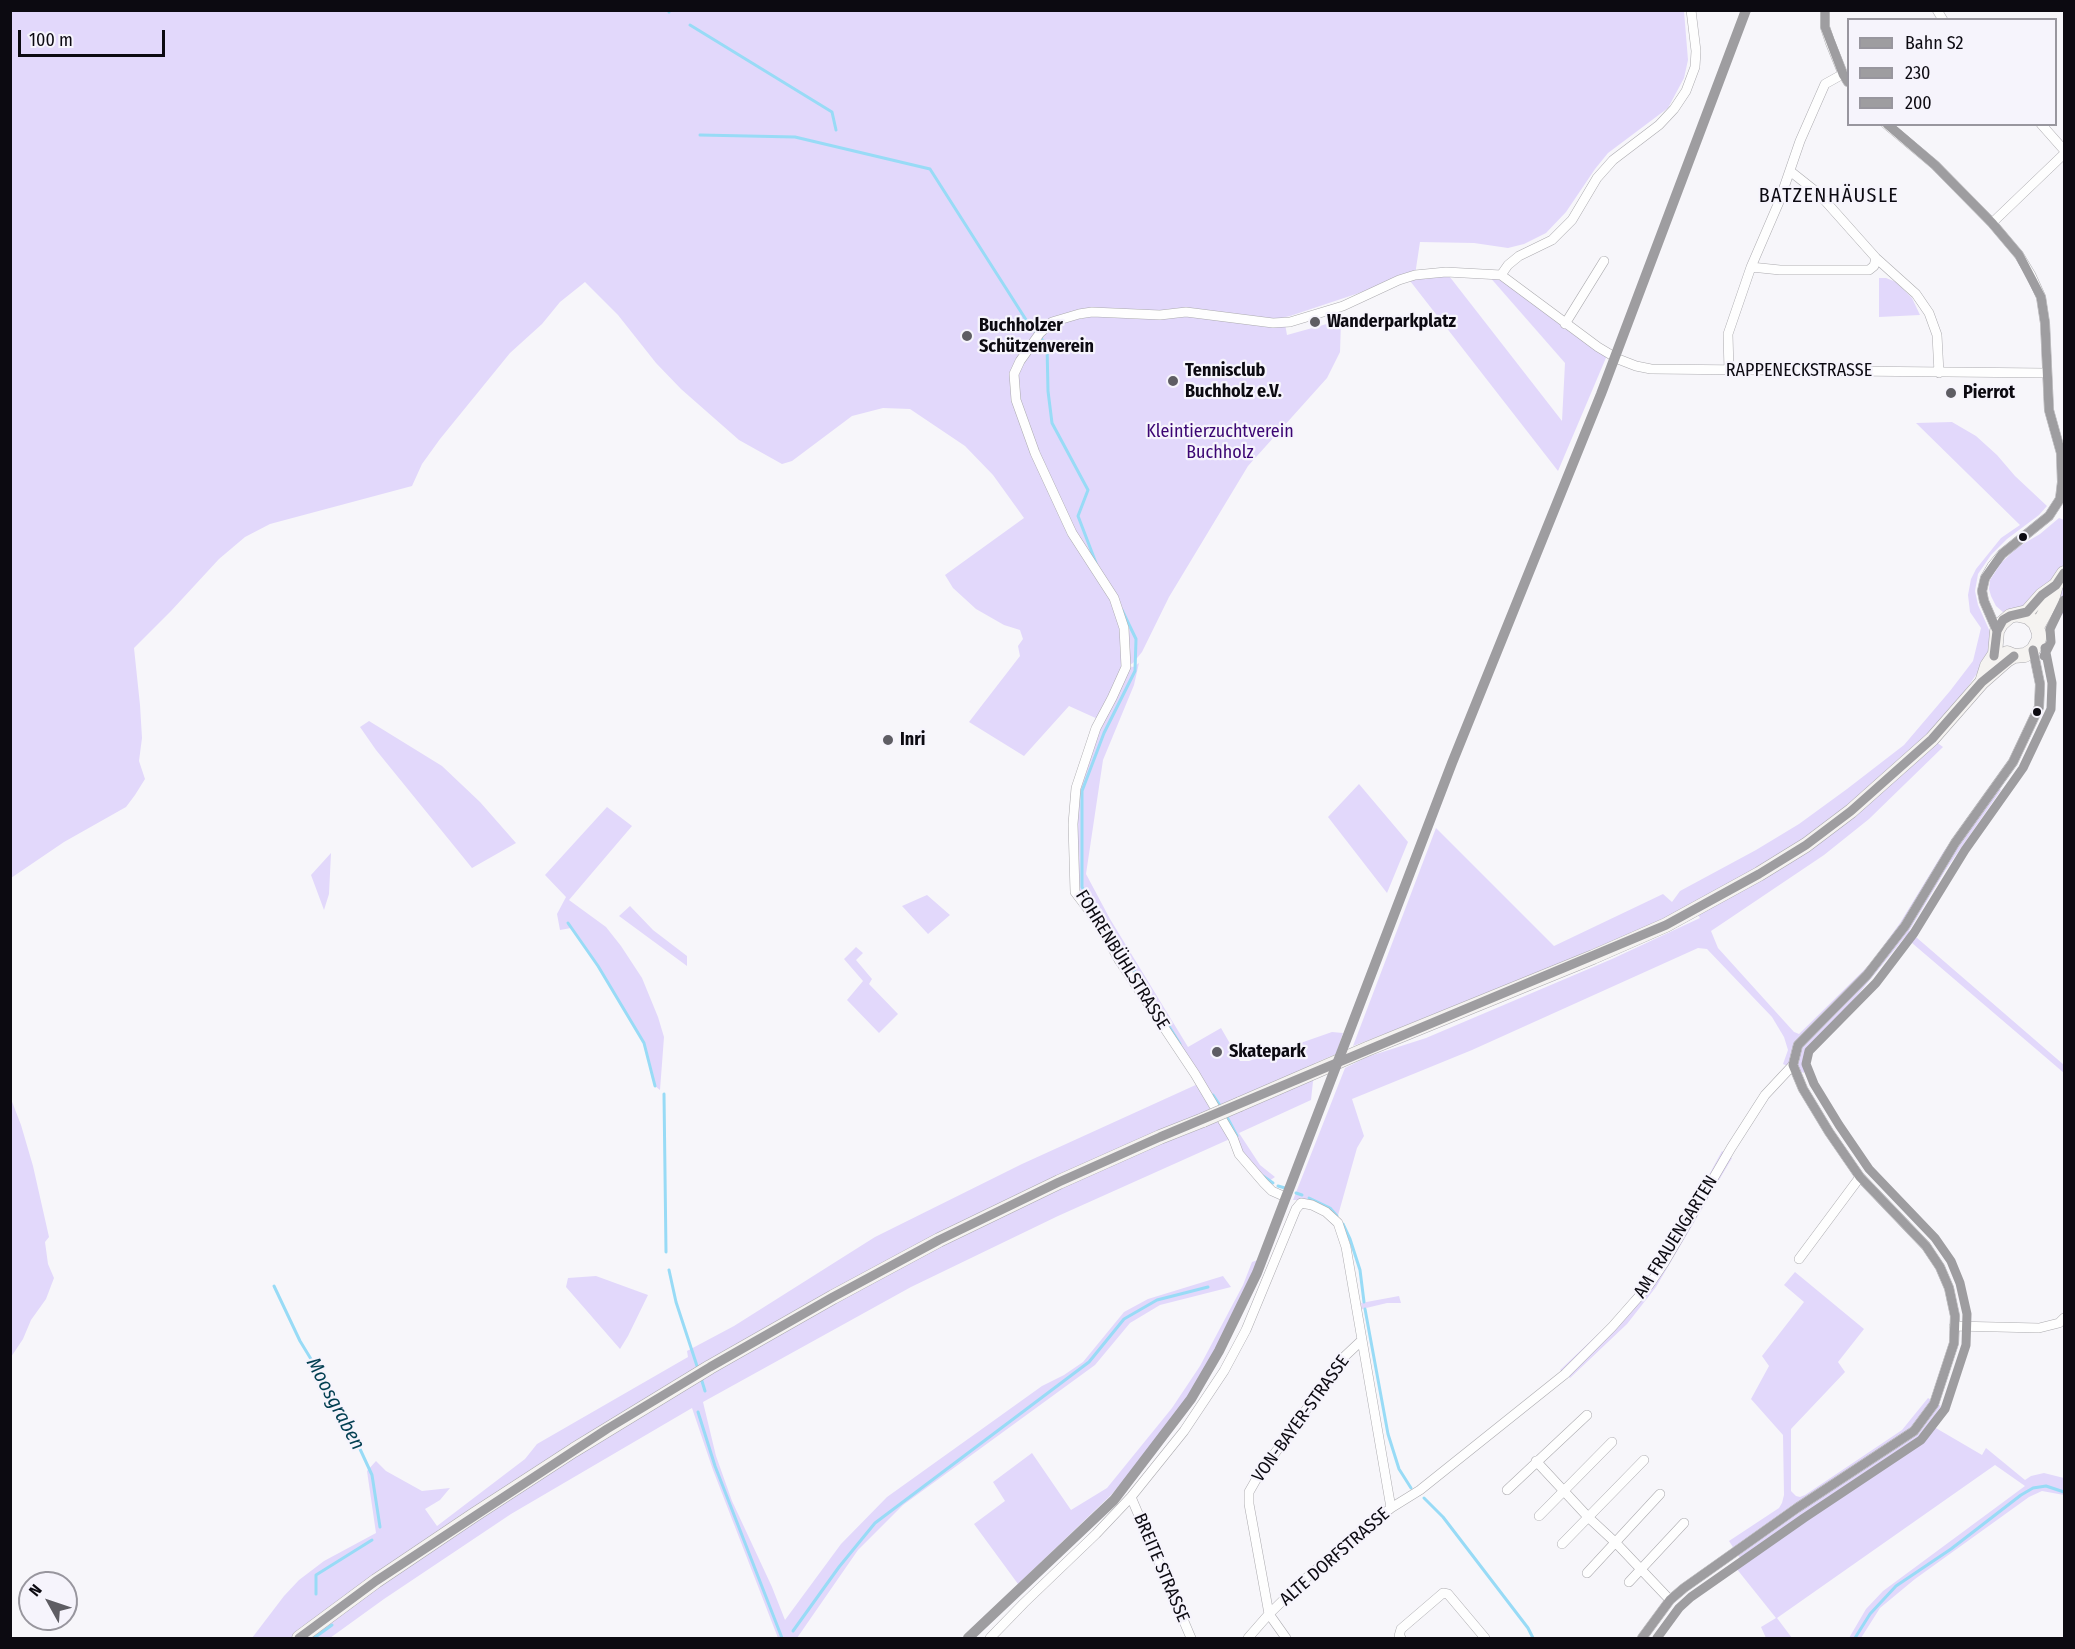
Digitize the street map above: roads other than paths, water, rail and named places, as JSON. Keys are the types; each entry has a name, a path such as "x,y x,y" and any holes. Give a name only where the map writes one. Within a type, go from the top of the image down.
{"main road":[{"path":"1982,682 1987,666 1995,654 2001,624 2013,616 2027,612 2060,579"},
{"path":"2037,627 2052,600 2060,579"},
{"path":"299,1638 376,1581 564,1456 710,1367 939,1240 1059,1182 1160,1137 1666,925 1759,874 1806,845 1851,811 1932,739 1982,682 2007,660 2033,650 2039,639 2037,627 2032,620 2013,616"},
{"path":"1997,635 2003,651 2017,656"}],"street":[{"path":"1501,275 1519,256 1552,240 1572,220 1597,178 1613,160 1659,125 1674,109 1686,91 1695,67 1696,51 1691,10"},
{"path":"1729,371 1728,334 1751,267 1800,141 1825,84 1846,78 1826,27 1825,10"},
{"path":"1888,126 1935,165 1992,223 2019,255 2041,297 2045,323 2049,410 2061,453 2060,499 2049,516 2002,554 1985,578 1982,591 1984,601 1997,635"},
{"path":"1992,223 2064,152 2043,126"},
{"path":"1790,171 1819,194 1876,258 1916,294 1929,313 1937,335 1939,374"},
{"path":"1751,267 1780,270 1869,270 1874,266 1876,258"},
{"path":"1565,324 1604,261"},
{"name":"FOHRENBÜHLSTRASSE","path":"1281,1195 1272,1191 1239,1154 1233,1138 1195,1074 1119,960 1100,925 1075,892 1073,824 1076,788 1096,728 1126,667 1124,628 1114,598 1072,532 1035,453 1016,400 1014,374 1020,361 1039,335 1053,322 1092,312 1137,315 1186,312 1273,323 1290,322 1343,306 1415,275 1446,272 1501,275"},
{"name":"RAPPENECKSTRASSE","path":"1501,275 1598,347 1636,366 1665,370 2046,374"},
{"path":"1989,611 2013,616"},
{"name":"AM FRAUENGARTEN","path":"1456,1461 1565,1374 1633,1305 1664,1263 1731,1148 1760,1104 1793,1065 1798,1045 1867,975 1905,926 1955,843 2013,762 2039,707 2040,695 2033,650"},
{"path":"2017,656 2037,672"},
{"path":"1642,1638 1670,1600 1706,1572 1797,1508 1914,1431 1934,1404 1950,1360 1954,1343 1955,1316 1940,1267 1926,1246 1860,1176 1829,1132 1803,1089 1793,1065"},
{"path":"1799,1259 1860,1176"},
{"path":"990,1638 1131,1497 1184,1431 1224,1371 1246,1330 1296,1209 1301,1203 1312,1205 1326,1212 1338,1223 1346,1247 1391,1508"},
{"path":"1954,1326 2039,1328 2063,1321"},
{"name":"VON-BAYER-STRASSE","path":"1286,1638 1269,1614 1249,1504 1249,1492 1344,1357 1361,1341"},
{"path":"1507,1490 1587,1414"},
{"path":"1539,1516 1562,1490 1612,1442"},
{"path":"1563,1544 1644,1460"},
{"name":"ALTE DORFSTRASSE","path":"1248,1638 1269,1614 1330,1557 1391,1508 1418,1492 1456,1461"},
{"path":"1536,1461 1670,1600"},
{"path":"1587,1573 1660,1494"},
{"name":"BREITE STRASSE","path":"1131,1497 1191,1638"},
{"path":"1629,1582 1684,1523"},
{"path":"1401,1638 1399,1636 1401,1629 1443,1593 1448,1594 1485,1638"}],"waterway":[{"path":"690,25 832,112 836,130"},
{"path":"700,135 795,137 930,169 1030,326 1047,345 1048,391 1052,423 1088,490 1078,516 1096,563"},
{"path":"1101,918 1082,887 1082,791 1104,733 1135,671 1136,639 1122,610"},
{"path":"568,923 598,966 644,1043 655,1086"},
{"path":"1108,929 1180,1044"},
{"path":"664,1094 666,1252"},
{"path":"1213,1095 1221,1107"},
{"path":"1226,1115 1237,1136"},
{"path":"1263,1176 1273,1183"},
{"path":"1278,1186 1285,1188"},
{"path":"1296,1193 1302,1195"},
{"path":"1309,1198 1330,1208 1337,1216"},
{"path":"1343,1224 1360,1270 1364,1302"},
{"path":"669,1270 676,1302 698,1369"},
{"name":"Moosgraben","path":"274,1286 300,1341 342,1410 372,1475 380,1527"},
{"path":"793,1631 839,1567 875,1523 1089,1362 1124,1319 1157,1300 1208,1287"},
{"path":"1365,1309 1388,1434 1399,1469 1411,1488"},
{"path":"701,1378 705,1391"},
{"path":"698,1412 715,1466 782,1638"},
{"path":"1855,1638 1870,1614 1896,1586 1951,1549 2021,1495 2033,1488 2046,1486 2064,1492"},
{"path":"1424,1498 1443,1517 1528,1628 1533,1638"},
{"name":"Moosgraben","path":"316,1594 316,1575 372,1540"},
{"name":"Moosgraben","path":"314,1638 332,1625"}],"rail line":[{"name":"S2","path":"968,1638 1114,1500 1191,1399 1219,1351 1257,1273 1452,763 1601,394 1746,10"}],"place":[{"name":"Wanderparkplatz","path":"1315,322"},
{"name":"Buchholzer Schützenverein","path":"967,336"},
{"name":"Tennisclub Buchholz e.V.","path":"1173,381"},
{"name":"Pierrot","path":"1951,393"},
{"name":"Inri","path":"888,740"},
{"name":"Skatepark","path":"1217,1052"}],"district":[{"name":"BATZENHÄUSLE","path":"1829,196"}],"park label":[{"name":"Kleintierzuchtverein Buchholz","path":"1220,442"}]}
